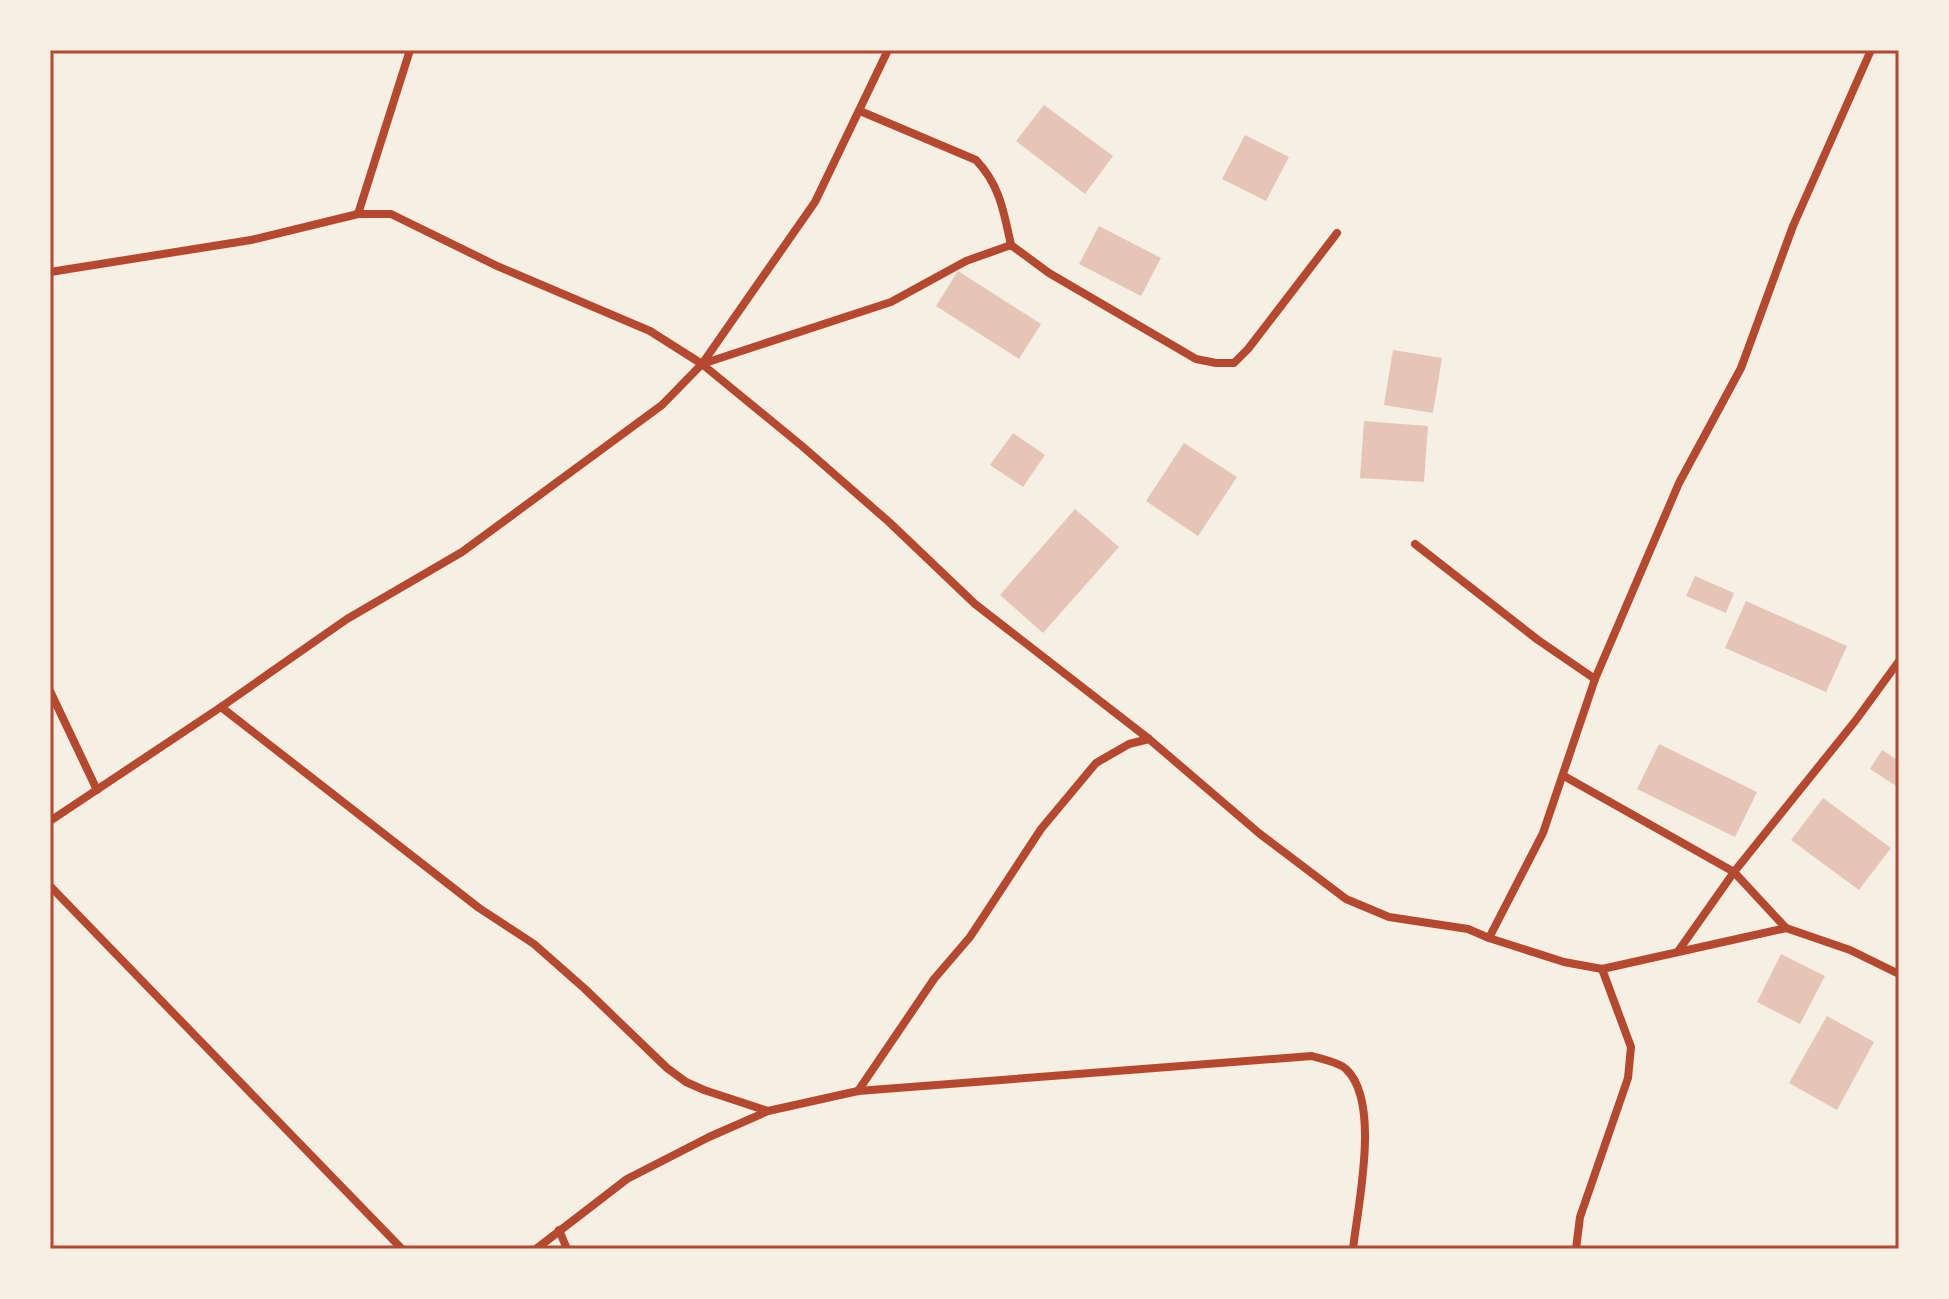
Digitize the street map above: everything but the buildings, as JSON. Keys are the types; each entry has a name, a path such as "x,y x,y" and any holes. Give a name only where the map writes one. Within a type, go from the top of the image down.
{"street":[{"path":"358,214 410,50"},
{"path":"50,821 347,619 462,552 662,405 702,364 815,202 888,50"},
{"path":"1489,938 1543,833 1595,679 1679,483 1741,368 1793,226 1871,50"},
{"path":"860,111 976,160 990,176 1003,210 1011,245 1049,273 1196,359 1234,363 1337,233"},
{"path":"50,272 251,240 358,214 391,214 497,266 650,331 702,364 889,522 975,604 1149,739 1260,834 1346,899 1389,917 1468,929 1564,962 1602,969 1786,928"},
{"path":"702,364 891,302 966,261 1011,245"},
{"path":"1415,544 1538,640 1595,679"},
{"path":"1678,951 1734,872 1856,720 1899,661"},
{"path":"50,691 97,790"},
{"path":"221,707 479,908 534,944 667,1068 704,1090 768,1111"},
{"path":"858,1091 934,979 970,937 1041,829 1096,763 1129,744 1149,739"},
{"path":"1564,776 1734,872 1786,928 1850,950 1899,974"},
{"path":"50,886 402,1249"},
{"path":"1576,1249 1580,1217 1628,1078 1631,1047 1602,969"},
{"path":"536,1249 627,1179 768,1111 858,1091 1312,1056 1345,1067 1362,1092 1366,1132 1353,1249"},
{"path":"559,1230 567,1249"}]}
